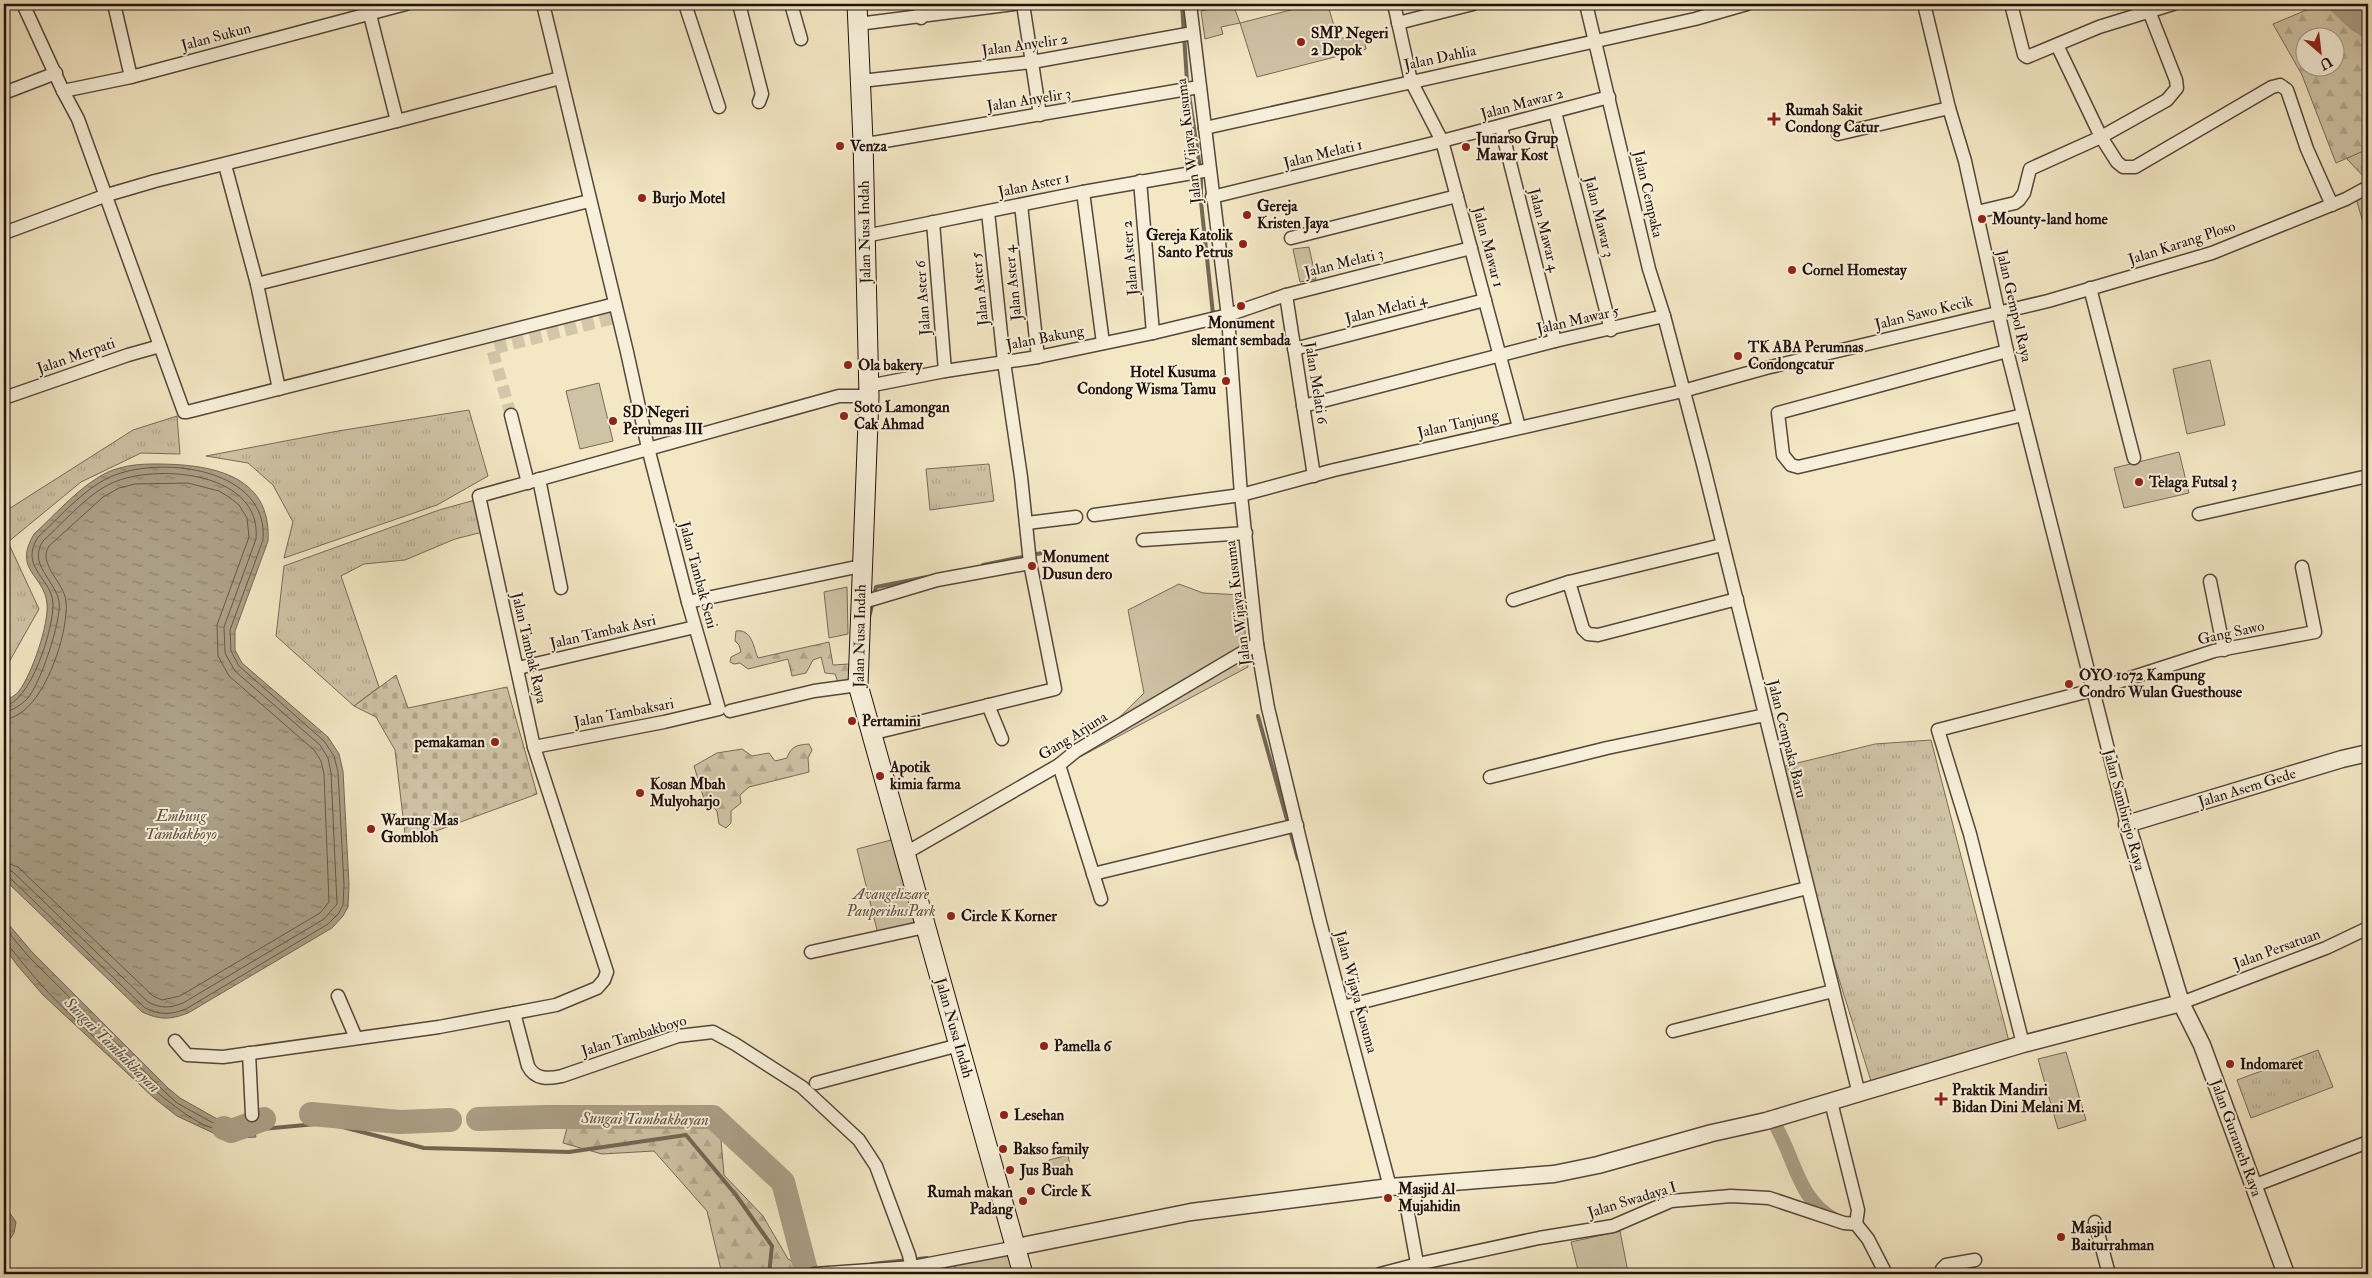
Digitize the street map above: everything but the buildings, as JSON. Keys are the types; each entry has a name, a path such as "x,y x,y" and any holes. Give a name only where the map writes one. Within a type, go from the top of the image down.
{"main road":[{"name":"Jalan Nusa Indah","path":"857,4 863,141 869,391 858,685 870,734 1017,1247 1023,1274"}],"street":[{"path":"23,4 63,91 78,118 107,194 183,410 186,412 615,304"},
{"path":"114,4 131,77"},
{"name":"Jalan Sukun","path":"63,91 131,77 370,14 384,7 406,4"},
{"name":"Jalan Tambak Seni","path":"544,4 648,448 688,602 724,710"},
{"path":"685,4 719,107"},
{"path":"739,4 762,94 759,102"},
{"path":"792,4 801,39"},
{"path":"920,4 921,18"},
{"path":"858,24 921,18 990,6 1014,4"},
{"path":"1023,4 1040,115"},
{"name":"Jalan Wijaya Kusuma","path":"1190,4 1188,34 1194,88 1205,128 1204,171 1212,197 1228,315 1241,495 1258,644 1268,708 1343,1007 1397,1186 1419,1269"},
{"name":"Jalan Mawar 1","path":"1394,4 1411,81 1442,141 1519,427"},
{"path":"1398,22 1473,4"},
{"name":"Jalan Cempaka","path":"1586,4 1649,270 1664,316 1683,391"},
{"name":"Jalan Dahlia","path":"1205,128 1411,81 1595,42 1695,19 1747,4"},
{"name":"Jalan Gempol Raya","path":"1924,4 1949,108 1963,153 2007,351 2075,615"},
{"path":"2011,4 2024,55 2032,56 2099,27 2173,4"},
{"path":"1977,212 2014,203 2024,193 2030,169 2101,138 2167,100 2177,88 2176,80 2149,11"},
{"path":"370,14 397,121"},
{"name":"Jalan Anyelir 2","path":"861,81 1032,62 1188,34"},
{"path":"2057,45 2101,138 2117,162 2123,167 2136,167 2225,113 2280,84 2287,90 2308,149 2332,205"},
{"path":"4,93 56,73"},
{"path":"4,232 107,194 560,78"},
{"name":"Jalan Anyelir 3","path":"863,141 873,143 1194,88"},
{"name":"Jalan Mawar 2","path":"1442,141 1609,97"},
{"path":"1838,134 1949,108"},
{"name":"Jalan Mawar 3","path":"1555,112 1611,330"},
{"name":"Jalan Mawar 4","path":"1500,126 1555,341"},
{"name":"Jalan Melati 1","path":"1212,197 1442,141"},
{"path":"225,164 257,284 278,389"},
{"name":"Jalan Aster 1","path":"865,236 1140,181 1204,171"},
{"name":"Jalan Aster 2","path":"1140,181 1153,333"},
{"name":"Jalan Karang Ploso","path":"1999,312 2212,253 2332,205 2368,187"},
{"path":"1083,192 1103,343"},
{"path":"1292,238 1457,196"},
{"path":"257,284 589,201"},
{"name":"Jalan Aster 4","path":"1021,205 1038,357"},
{"name":"Jalan Aster 5","path":"988,212 1004,362 1027,524 1030,562 1055,690 988,705"},
{"name":"Jalan Aster 6","path":"933,222 945,371"},
{"name":"Jalan Melati 3","path":"1228,315 1286,294 1471,248"},
{"path":"2090,288 2134,458"},
{"name":"Jalan Melati 6","path":"1286,294 1314,476"},
{"name":"Jalan Melati 4","path":"1294,349 1485,300"},
{"name":"Jalan Sawo Kecik","path":"1683,391 1766,368 1999,312"},
{"name":"Jalan Bakung","path":"648,448 839,396 869,391 945,371 1038,357 1228,315"},
{"name":"Jalan Mawar 5","path":"1303,406 1555,341 1611,330 1664,316"},
{"name":"Jalan Merpati","path":"4,398 128,354 160,346"},
{"path":"2007,351 1778,413 1784,455 1790,465 1798,467 2023,415"},
{"name":"Jalan Tanjung","path":"1094,514 1241,495 1519,427 1683,391"},
{"name":"Jalan Cempaka Baru","path":"1683,391 1722,545 1738,599 1807,888 1859,1094"},
{"path":"511,415 534,481 561,588"},
{"name":"Jalan Tambak Raya","path":"514,1013 556,1005 584,995 597,988 604,980 607,972 534,747 479,496 648,448"},
{"path":"2199,514 2368,476"},
{"path":"1027,524 1076,517"},
{"path":"1142,540 1246,533"},
{"path":"1512,600 1569,582 1722,545"},
{"path":"860,603 937,580 1030,562"},
{"path":"688,602 861,566"},
{"name":"Gang Sawo","path":"2023,1044 1970,834 1938,730 2093,690 2224,650 2314,632 2302,567"},
{"path":"1569,582 1583,629 1592,635 1738,599"},
{"path":"2210,582 2224,650"},
{"name":"Jalan Sambirejo Raya","path":"2075,615 2127,824 2181,1003"},
{"name":"Jalan Tambak Asri","path":"518,668 695,626"},
{"name":"Gang Arjuna","path":"904,854 1059,765 1076,751 1258,644"},
{"name":"Jalan Tambaksari","path":"534,747 814,691 858,685"},
{"path":"870,734 988,705 1002,739"},
{"path":"1490,777 1607,748 1765,715"},
{"name":"Jalan Asem Gede","path":"2127,824 2342,759 2368,753"},
{"path":"1059,765 1101,899"},
{"path":"1093,874 1297,825"},
{"path":"1343,1007 1807,888"},
{"path":"811,952 926,927"},
{"name":"Jalan Persatuan","path":"2181,1003 2326,948 2368,928"},
{"path":"1673,1031 1833,991"},
{"path":"338,996 356,1038"},
{"path":"814,1274 912,1265 1017,1247 1191,1212 1397,1186 1554,1174 1598,1165 1831,1102 2023,1044 2181,1003"},
{"name":"Jalan Gurameh Raya","path":"2181,1003 2202,1045 2286,1274"},
{"path":"175,1041 188,1055 223,1057 439,1026 514,1013"},
{"name":"Jalan Tambakboyo","path":"514,1013 528,1066 533,1074 545,1078 562,1076 678,1036 713,1032 735,1044 802,1087 859,1140 876,1166 912,1265"},
{"path":"816,1083 959,1045"},
{"path":"249,1053 252,1115"},
{"path":"1831,1102 1858,1210 1856,1224 1868,1239 1886,1274"},
{"path":"2253,1186 2368,1142"},
{"name":"Jalan Swadaya I","path":"1380,1274 1419,1269 1613,1226 1671,1201 1731,1196 1769,1198 1844,1223 1856,1224"},
{"path":"2095,1222 2110,1274"},
{"path":"1943,1274 1942,1269 1946,1265 1975,1260"}],"green space":[{"path":"1233,4 1240,23 1221,27 1223,34 1205,39 1201,11"},
{"path":"1314,4 1350,4 1329,9 1338,39 1363,34 1366,49 1257,77 1240,23"},
{"path":"2321,4 2368,4 2368,149 2336,163 2303,78 2344,78 2344,28 2294,28 2294,61 2273,24"},
{"path":"2368,149 2368,240 2353,188 2367,180 2346,158"},
{"path":"1309,247 1316,279 1300,282 1293,249"},
{"path":"2210,360 2225,425 2187,434 2173,369"},
{"path":"599,383 613,441 580,449 566,391"},
{"path":"469,410 488,476 437,505 284,558 293,522 273,485 248,463 206,456 338,431"},
{"path":"177,416 180,454 141,453 81,482 8,542 39,609 4,671 4,512 133,430"},
{"path":"2179,452 2189,493 2124,508 2114,468"},
{"path":"989,464 994,501 930,510 926,469"},
{"path":"475,500 483,532 455,539 405,560 364,564 341,576 379,687 354,706 276,636 284,566 439,510"},
{"path":"1179,584 1203,593 1242,595 1248,667 1078,758 1144,693 1128,610"},
{"path":"847,587 848,634 829,638 824,592"},
{"path":"736,631 741,631 749,636 758,658 829,642 833,665 849,664 850,686 839,685 835,674 825,673 821,657 813,660 806,673 792,676 788,659 748,669 740,663 734,664 730,662 731,657 741,652 739,645 735,641"},
{"path":"396,675 408,708 507,687 537,794 406,842 395,750 376,717 354,706"},
{"path":"1931,740 2011,1049 1871,1081 1811,890 1781,767 1875,744"},
{"path":"809,744 812,750 808,758 809,772 749,787 740,795 741,803 731,811 731,823 726,828 719,824 717,811 704,799 694,766 717,753 742,749 752,756 769,753 775,761 787,758 790,751 795,747"},
{"name":"Avangelizare PauperibusPark","path":"895,839 918,924 878,934 857,849"},
{"path":"2318,1050 2333,1087 2251,1118 2237,1080"},
{"path":"2066,1052 2086,1120 2058,1129 2038,1059"},
{"path":"622,1111 705,1116 721,1140 724,1175 763,1216 788,1259 818,1274 722,1274 707,1211 654,1151 602,1154 563,1143 567,1128 584,1125 595,1128 619,1125"},
{"path":"1068,1155 1071,1171 1052,1175 1049,1160"},
{"path":"1620,1231 1628,1272 1579,1274 1571,1242"},
{"path":"1020,1248 1024,1274 956,1274 954,1262"}],"water":[{"name":"Embung Tambakboyo","path":"155,464 196,466 215,470 233,477 248,487 259,500 266,518 268,541 235,631 235,650 242,663 328,737 339,754 343,771 349,885 348,907 332,928 188,1013 165,1018 154,1017 142,1012 4,879 4,701 18,692 29,673 39,649 47,613 45,594 28,565 26,556 28,546 34,534 81,490 102,475 118,468"},
{"path":"4,919 32,952 168,1088 180,1098 226,1124 252,1117 256,1137 226,1139 177,1116 154,1098 43,995 17,965 4,947"},
{"path":"4,1205 16,1222 14,1233 4,1248"}],"waterway":[{"path":"1182,4 1187,81 1201,175 1201,202 1213,314"},
{"path":"2341,4 2358,20 2368,26"},
{"path":"983,565 1042,553"},
{"path":"874,595 876,587 927,577"},
{"path":"869,617 873,602"},
{"path":"1258,716 1298,859"},
{"name":"Sungai Tambakbayan","path":"311,1114 400,1122 450,1120"},
{"name":"Sungai Tambakbayan","path":"478,1119 713,1117 783,1182 807,1274"},
{"path":"1770,1117 1785,1144 1803,1187 1822,1211 1836,1220"},
{"name":"Sungai Tambakbayan","path":"224,1128 231,1131 264,1119"},
{"path":"250,1130 327,1123 424,1148 569,1152 686,1135 736,1195 772,1246 769,1274"},
{"path":"872,1264 927,1258"},
{"path":"769,1274 813,1270"}],"tunnel":[{"path":"511,415 492,349 618,317"}],"place":[{"name":"SMP Negeri 2 Depok","path":"1301,42"},
{"name":"Rumah Sakit Condong Catur","path":"1774,119"},
{"name":"Venza","path":"840,146"},
{"name":"Junarso Grup Mawar Kost","path":"1466,147"},
{"name":"Burjo Motel","path":"642,198"},
{"name":"Gereja Kristen Jaya","path":"1247,215"},
{"name":"Mounty-land home","path":"1982,219"},
{"name":"Gereja Katolik Santo Petrus","path":"1243,244"},
{"name":"Cornel Homestay","path":"1792,270"},
{"name":"Monument slemant sembada","path":"1241,306"},
{"name":"TK ABA Perumnas Condongcatur","path":"1738,356"},
{"name":"Ola bakery","path":"848,365"},
{"name":"Hotel Kusuma Condong Wisma Tamu","path":"1226,381"},
{"name":"Soto Lamongan Cak Ahmad","path":"844,416"},
{"name":"SD Negeri Perumnas III","path":"613,421"},
{"name":"Telaga Futsal 3","path":"2139,482"},
{"name":"Monument Dusun dero","path":"1032,566"},
{"name":"OYO 1072 Kampung Condro Wulan Guesthouse","path":"2069,684"},
{"name":"Pertamini","path":"852,721"},
{"name":"pemakaman","path":"495,742"},
{"name":"Apotik kimia farma","path":"880,776"},
{"name":"Kosan Mbah Mulyoharjo","path":"640,793"},
{"name":"Warung Mas Gombloh","path":"371,829"},
{"name":"Circle K Korner","path":"951,916"},
{"name":"Pamella 6","path":"1044,1046"},
{"name":"Indomaret","path":"2230,1064"},
{"name":"Praktik Mandiri Bidan Dini Melani M.","path":"1941,1099"},
{"name":"Lesehan","path":"1004,1115"},
{"name":"Bakso family","path":"1003,1149"},
{"name":"Jus Buah","path":"1010,1170"},
{"name":"Circle K","path":"1031,1191"},
{"name":"Masjid Al Mujahidin","path":"1388,1198"},
{"name":"Rumah makan Padang","path":"1023,1201"},
{"name":"Masjid Baiturrahman","path":"2061,1237"}]}
